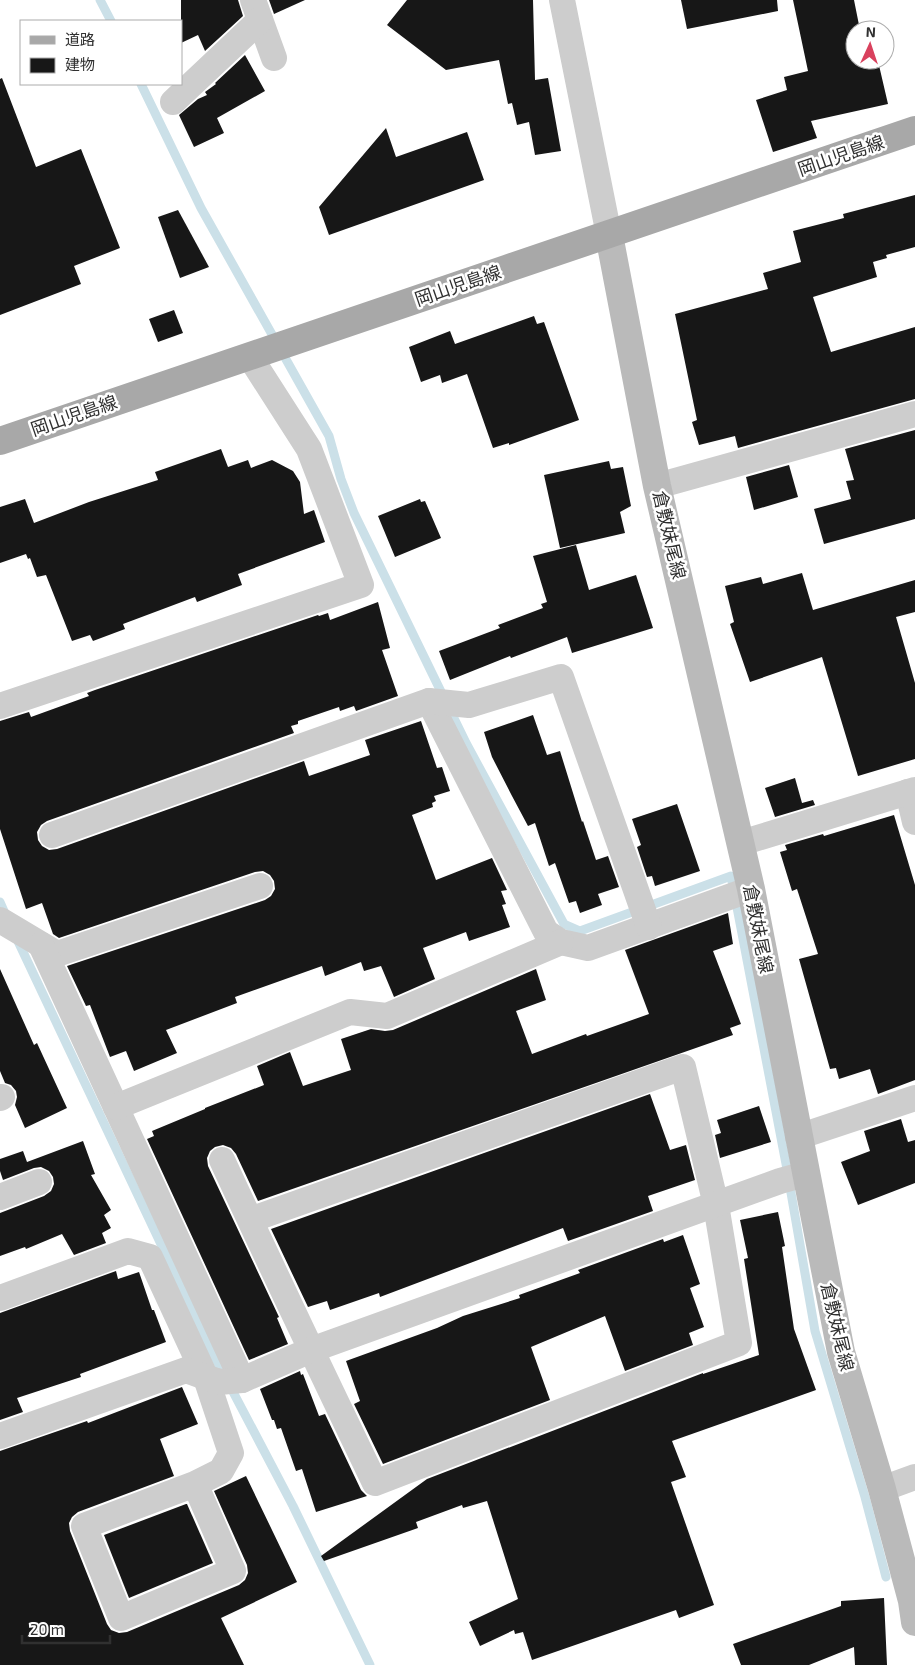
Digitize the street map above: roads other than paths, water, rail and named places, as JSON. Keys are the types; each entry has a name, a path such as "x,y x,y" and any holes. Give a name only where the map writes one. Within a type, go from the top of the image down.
{"main road":[{"name":"岡山児島線","path":"0,441 915,130"},
{"name":"倉敷妹尾線","path":"609,235 657,486 741,843 740,893 798,1137 794,1177 841,1352 882,1489 912,1601 915,1622"}],"street":[{"path":"562,0 609,235"},
{"path":"173,102 256,10 274,58"},
{"path":"0,706 361,585 271,350"},
{"path":"657,486 915,414"},
{"path":"52,835 440,702 469,705 561,677 645,916"},
{"path":"440,702 546,932 562,942 588,948 645,916 740,893"},
{"path":"741,843 911,791 915,822"},
{"path":"0,920 57,954 260,886"},
{"path":"36,942 116,1107 226,1380 231,1453 220,1471 195,1484 84,1526 122,1618 233,1571 195,1484"},
{"path":"116,1107 350,1012 387,1016 562,942"},
{"path":"222,1160 250,1220 311,1350 375,1483 739,1343 716,1205 682,1067 250,1220"},
{"path":"798,1137 915,1098"},
{"path":"0,1436 186,1370 226,1380 794,1177"},
{"path":"0,1196 39,1182"},
{"path":"0,1298 128,1251 150,1257 226,1380"},
{"path":"882,1489 915,1477"}],"waterway":[{"path":"100,0 110,20"},
{"path":"141,85 201,208 329,436 341,479 354,513 466,743 564,924 580,931 731,876 786,1164 815,1331 865,1497 886,1577"},
{"path":"0,902 7,918"},
{"path":"16,937 210,1348 293,1506 370,1665"}]}
